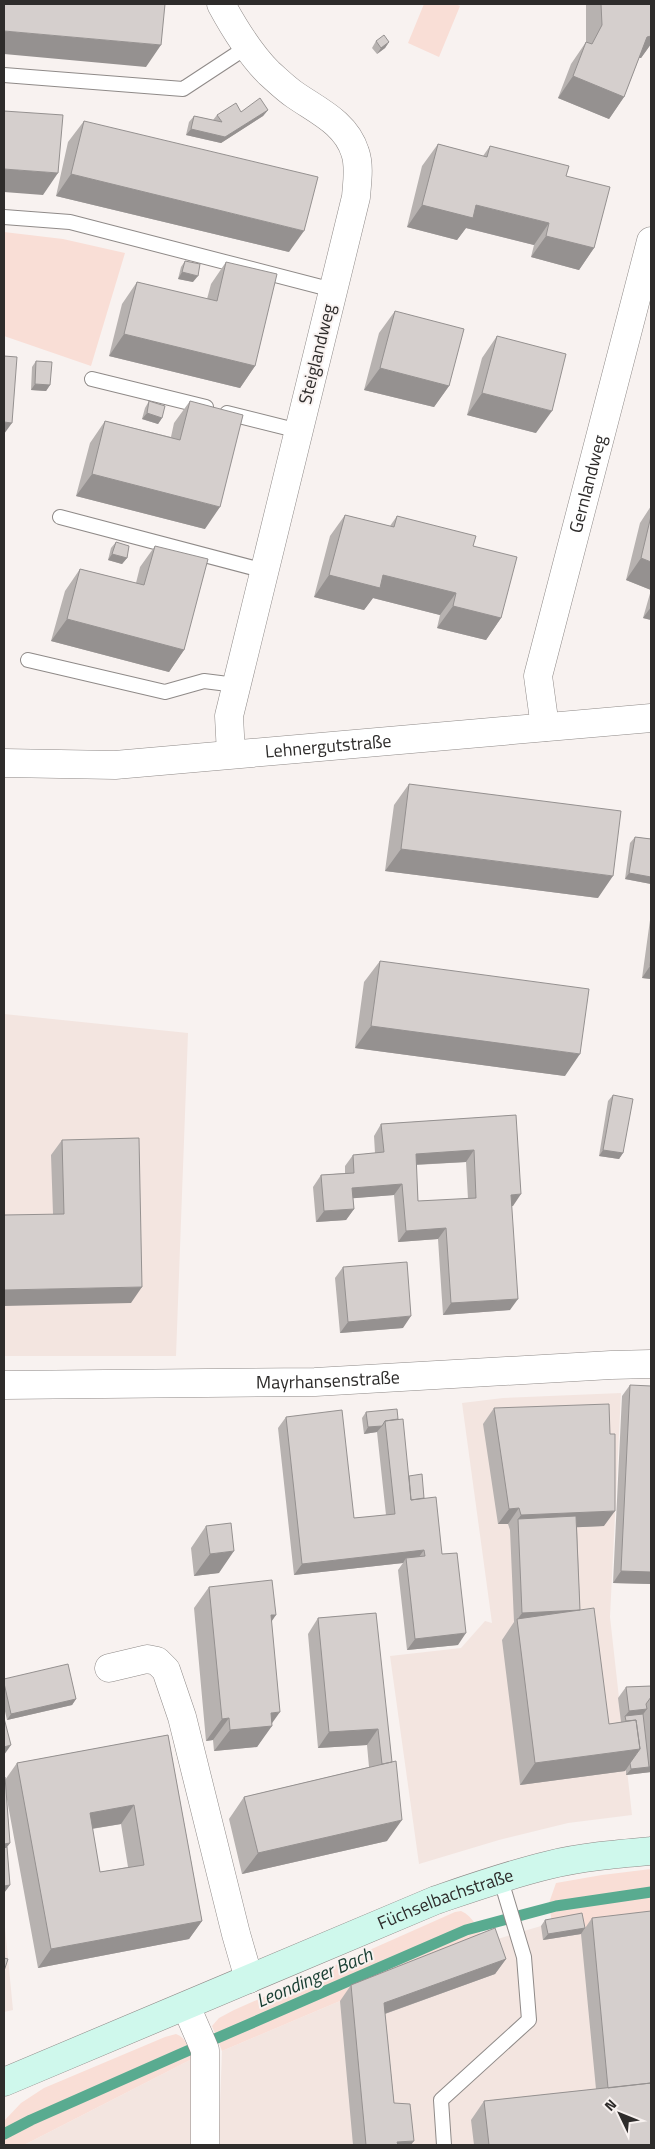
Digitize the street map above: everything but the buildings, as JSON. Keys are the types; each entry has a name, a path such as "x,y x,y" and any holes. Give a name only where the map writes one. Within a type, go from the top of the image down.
{"street":[{"name":"Steiglandweg","path":"221,4 247,47 268,71 293,94 338,124 348,136 356,152 358,172 356,197 229,716 231,754"},
{"name":"Gernlandweg","path":"546,727 538,676 651,241"},
{"name":"Lehnergutstraße","path":"4,763 115,765 651,718"},
{"name":"Mayrhansenstraße","path":"4,1385 315,1382 651,1364"},
{"path":"109,1668 147,1659 158,1661 166,1670 182,1717 249,1979"},
{"name":"Füchselbachstraße","path":"4,2082 436,1900 500,1878 552,1864 651,1851"},
{"path":"186,2006 201,2041 205,2145"}],"lane":[{"path":"4,75 183,89 247,47"},
{"path":"4,217 70,222 333,290"},
{"path":"92,379 299,431"},
{"path":"60,517 265,571"},
{"path":"28,660 165,692 204,681 236,685"},
{"path":"444,2145 441,2100 529,2020 524,1957 500,1878"}],"shaded area":[{"path":"424,4 455,4 460,6 439,57 408,43"},
{"path":"4,232 63,239 125,253 91,366 4,336"},
{"path":"4,1014 188,1033 176,1356 4,1356"},
{"path":"621,1393 610,1617 632,1815 568,1823 499,1840 419,1864 390,1656 461,1648 485,1621 492,1623 462,1403 503,1398"},
{"path":"651,1869 651,1926 581,1934 578,1919 552,1924 549,1903 556,1883"},
{"path":"461,1911 476,1925 484,1943 222,2051 212,2026 219,2018 455,1912"},
{"path":"4,1917 13,2010 4,2012"},
{"path":"578,1919 651,2145 220,2145 222,2051 484,1943 541,1926"},
{"path":"176,2034 185,2041 192,2059 24,2145 4,2145 4,2121 21,2103 44,2088"},
{"path":"192,2059 191,2145 24,2145"}],"waterway":[{"name":"Leondinger Bach","path":"4,2134 31,2120 178,2055 466,1930 556,1906 651,1892"}]}
